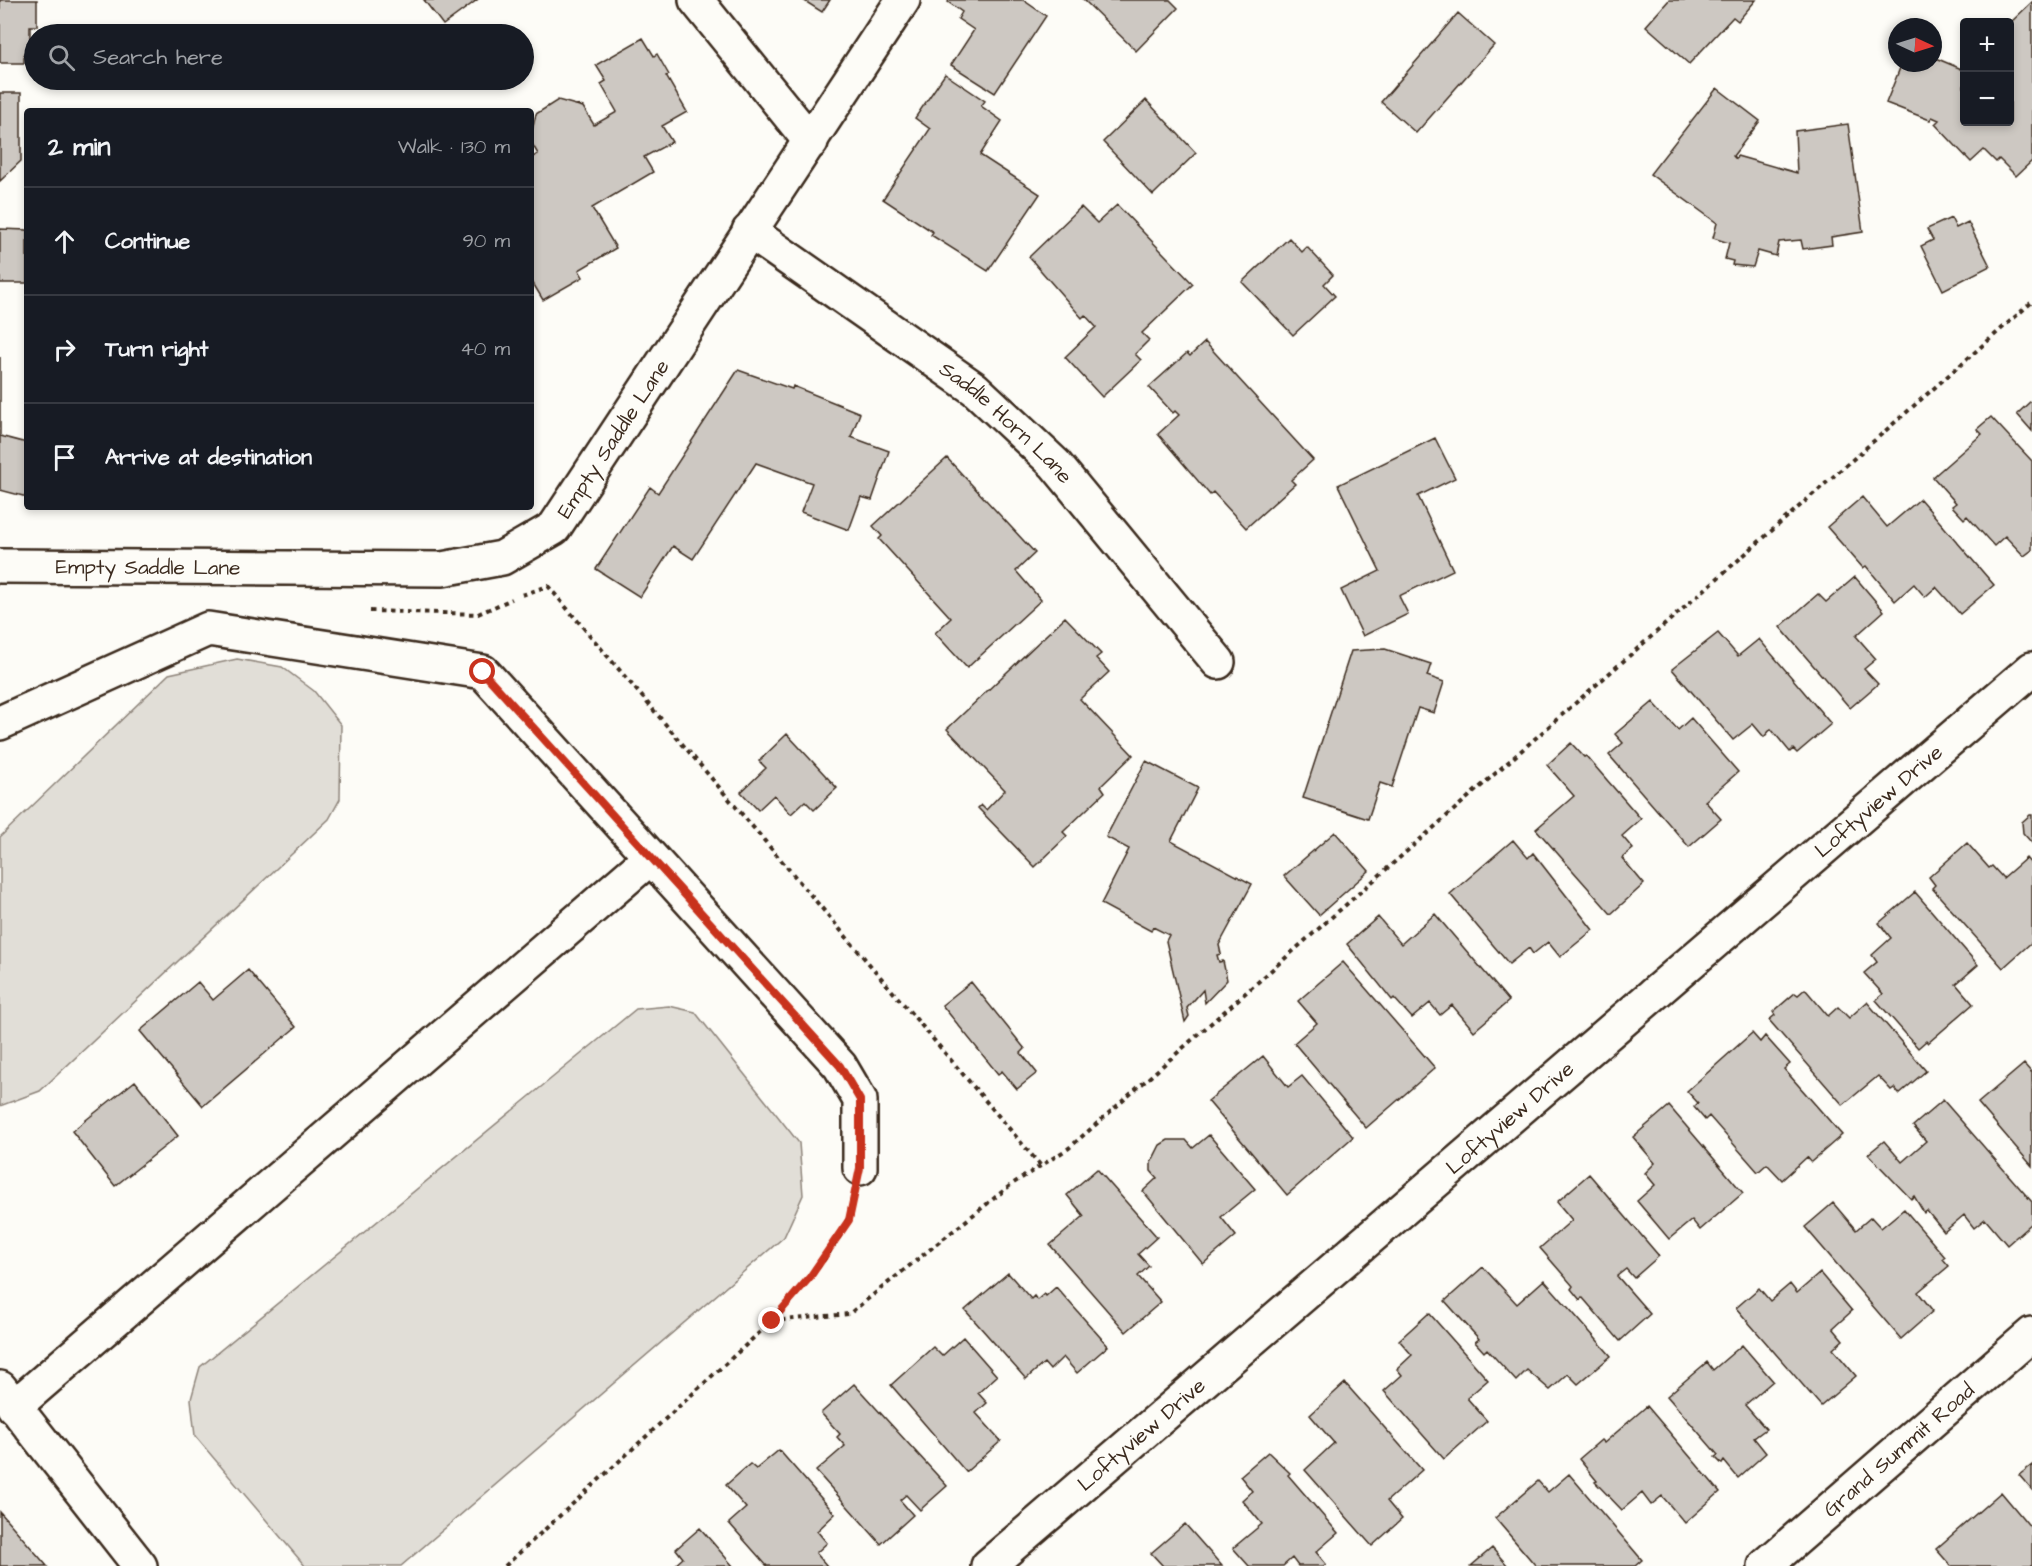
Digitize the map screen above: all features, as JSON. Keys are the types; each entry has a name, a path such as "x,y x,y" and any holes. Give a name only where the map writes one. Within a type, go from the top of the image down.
{"street":[{"path":"696,0 811,142"},
{"name":"Empty Saddle Lane","path":"0,566 442,569 502,558 554,528 903,0"},
{"name":"Saddle Horn Lane","path":"750,231 975,389 1055,464 1218,662"},
{"path":"0,723 208,629 483,672 840,1066 860,1100 860,1168"},
{"name":"Loftyview Drive","path":"988,1566 2032,669"},
{"path":"140,1566 7,1397 650,858"},
{"name":"Grand Summit Road","path":"1765,1566 2032,1334"}],"path":[{"path":"772,1321 849,1314 1012,1184 1069,1148 2032,303"},
{"path":"505,1566 772,1321 810,1277 849,1220 860,1168"}],"shaded area":[{"path":"237,659 282,667 314,691 341,725 340,799 329,819 40,1091 0,1106 0,837 169,674"},
{"path":"669,1006 695,1012 799,1143 803,1195 784,1237 401,1566 305,1566 195,1436 191,1399 200,1367 636,1009"}],"building":[{"path":"0,0 37,0 37,24 24,24 24,63 0,63"},
{"path":"424,0 477,0 444,24"},
{"path":"803,0 830,0 822,12"},
{"path":"949,0 1023,0 1046,16 995,93 951,65 974,30 958,19 962,12 948,2"},
{"path":"1084,0 1170,0 1178,8 1136,51"},
{"path":"1669,0 1756,0 1738,21 1733,17 1689,64 1646,26"},
{"path":"2032,2 2032,161 2016,176 1999,159 1996,162 1984,150 1971,162 1935,124 1939,120 1932,117 1930,120 1886,103 1898,72 1942,72 1942,61 1960,68 1960,126 2014,126 2014,19"},
{"path":"1458,13 1494,45 1416,133 1381,102"},
{"path":"643,38 654,56 657,54 669,75 666,76 687,112 662,126 672,142 644,157 653,172 592,208 616,248 579,270 583,277 543,300 534,285 534,156 538,154 534,147 534,122 536,114 558,100 583,107 594,125 617,112 601,84 606,81 596,65"},
{"path":"945,74 985,101 981,106 1002,121 980,155 1040,194 988,271 931,235 933,232 883,199 930,129 915,118"},
{"path":"1717,88 1760,121 1733,156 1736,159 1737,156 1797,173 1795,131 1848,124 1863,232 1831,237 1832,245 1803,249 1801,240 1779,242 1776,256 1758,251 1753,267 1732,265 1733,261 1725,259 1729,243 1713,238 1717,223 1650,174"},
{"path":"0,93 21,93 21,161 0,181"},
{"path":"1146,100 1196,153 1153,195 1103,142"},
{"path":"1117,205 1193,284 1142,333 1149,340 1135,354 1141,360 1102,397 1065,357 1096,327 1085,315 1082,318 1029,257 1081,207 1097,223"},
{"path":"1951,218 1956,228 1968,222 1990,266 1943,290 1921,246 1933,240 1927,229"},
{"path":"0,229 24,230 24,283 0,283"},
{"path":"1289,238 1302,252 1307,247 1333,275 1324,284 1335,296 1293,335 1242,282"},
{"path":"1205,342 1313,460 1291,480 1295,484 1246,528 1213,492 1210,495 1158,434 1179,415 1175,411 1173,413 1149,387 1187,353 1190,356"},
{"path":"738,370 792,389 793,386 860,413 851,437 889,451 872,500 861,497 849,530 801,512 812,483 756,463 693,559 673,546 640,597 596,569 650,487 658,493"},
{"path":"2032,400 2032,431 2017,414"},
{"path":"1991,417 2032,461 2032,550 2024,556 2005,536 1994,546 1967,516 1964,519 1952,506 1956,503 1933,477 1982,434 1977,429"},
{"path":"0,436 24,442 24,496 0,490"},
{"path":"1435,438 1455,478 1418,496 1453,570 1399,596 1408,614 1363,636 1341,590 1380,571 1338,485"},
{"path":"947,458 1035,553 1016,571 1041,600 967,668 935,633 951,618 879,539 882,536 873,526"},
{"path":"1862,497 1887,527 1920,499 1994,585 1960,614 1936,587 1925,597 1914,584 1895,601 1866,566 1863,568 1827,527"},
{"path":"1855,577 1884,611 1856,636 1876,659 1864,669 1878,684 1850,708 1780,627 1818,594 1826,602"},
{"path":"1065,617 1101,654 1096,658 1109,672 1080,699 1133,755 1101,786 1105,792 1063,832 1067,836 1035,867 978,808 981,805 986,810 1005,790 947,729"},
{"path":"1718,633 1738,656 1759,639 1831,724 1797,753 1793,749 1790,752 1771,729 1764,737 1753,724 1733,740 1672,669"},
{"path":"1385,649 1431,664 1427,676 1444,682 1434,713 1418,708 1392,787 1380,783 1368,819 1303,798 1351,651"},
{"path":"1653,702 1678,730 1691,718 1738,772 1705,801 1721,819 1689,847 1609,755 1623,743 1615,734"},
{"path":"787,734 837,788 814,810 805,801 791,814 774,795 758,810 741,792 766,768 759,761"},
{"path":"1571,743 1584,757 1586,756 1641,819 1622,836 1633,849 1622,858 1644,884 1611,914 1536,829 1574,796 1547,765"},
{"path":"1146,761 1198,788 1171,841 1252,884 1219,945 1221,954 1217,955 1219,962 1223,961 1227,980 1205,1003 1203,990 1187,1008 1189,1016 1185,1022 1166,941 1169,935 1153,927 1151,931 1101,904 1129,849 1106,837"},
{"path":"2032,815 2032,843 2023,833 2022,822"},
{"path":"1335,832 1369,871 1319,915 1284,876"},
{"path":"1513,840 1528,858 1533,853 1593,930 1560,957 1548,942 1533,954 1529,948 1509,964 1450,894"},
{"path":"1967,843 1989,868 1992,866 2003,878 2026,858 2032,865 2032,942 2003,968 1932,888 1935,885 1929,877"},
{"path":"1915,892 1978,965 1956,984 1973,1004 1928,1043 1926,1041 1918,1048 1876,1000 1883,994 1864,973 1877,962 1872,955 1891,938 1879,923"},
{"path":"1435,914 1509,1001 1474,1031 1452,1005 1440,1015 1430,1003 1412,1018 1394,998 1392,1000 1347,944 1378,917 1401,944"},
{"path":"1343,962 1435,1068 1366,1128 1294,1043 1317,1023 1298,1001"},
{"path":"248,970 296,1027 203,1106 140,1031 198,982 213,1000"},
{"path":"971,982 1025,1049 1021,1053 1037,1073 1017,1089 1002,1071 998,1074 942,1005"},
{"path":"1805,989 1828,1016 1838,1007 1849,1018 1867,1002 1926,1071 1899,1094 1894,1088 1891,1090 1878,1076 1843,1105 1769,1020 1775,1015 1773,1012 1795,993 1798,995"},
{"path":"1752,1033 1760,1042 1765,1036 1790,1064 1784,1069 1842,1135 1811,1162 1807,1157 1782,1180 1767,1164 1758,1172 1709,1116 1705,1120 1694,1107 1698,1103 1687,1091"},
{"path":"1263,1056 1288,1087 1302,1076 1353,1137 1287,1195 1208,1101"},
{"path":"2024,1064 2032,1073 2032,1166 1978,1103"},
{"path":"135,1081 178,1136 115,1186 72,1131"},
{"path":"1943,1100 2032,1202 2032,1223 2007,1245 1985,1219 1974,1228 1964,1215 1944,1232 1927,1211 1924,1213 1914,1196 1911,1199 1868,1154 1884,1141 1902,1162 1926,1141 1913,1126"},
{"path":"1669,1106 1743,1193 1700,1230 1692,1220 1669,1239 1637,1201 1655,1185 1645,1173 1655,1163 1633,1137"},
{"path":"1209,1135 1255,1189 1221,1217 1236,1236 1203,1264 1143,1191 1157,1178 1151,1171 1151,1163 1160,1145 1168,1140 1186,1140 1193,1148"},
{"path":"1097,1169 1157,1237 1138,1254 1149,1266 1138,1276 1161,1302 1126,1332 1050,1245 1084,1216 1067,1195"},
{"path":"1589,1174 1659,1256 1634,1278 1626,1269 1617,1276 1650,1314 1620,1341 1582,1297 1580,1300 1571,1289 1573,1286 1540,1248 1572,1220 1557,1202"},
{"path":"1833,1203 1856,1230 1871,1217 1881,1228 1904,1209 1945,1257 1943,1259 1949,1266 1918,1292 1933,1311 1901,1339 1805,1227"},
{"path":"1483,1267 1517,1304 1544,1280 1611,1356 1578,1384 1568,1374 1550,1390 1527,1370 1516,1381 1487,1349 1484,1352 1475,1342 1479,1339 1445,1301"},
{"path":"1008,1273 1031,1299 1034,1296 1037,1300 1044,1294 1046,1296 1056,1287 1108,1346 1077,1373 1063,1357 1050,1370 1044,1363 1026,1379 965,1310"},
{"path":"1820,1273 1852,1311 1833,1328 1843,1340 1833,1349 1856,1376 1821,1406 1736,1308 1759,1288 1770,1301 1790,1284 1797,1293"},
{"path":"1429,1313 1488,1380 1467,1398 1487,1421 1444,1459 1384,1391 1402,1375 1397,1369 1412,1355 1399,1340"},
{"path":"963,1337 997,1376 978,1393 987,1403 976,1413 1001,1441 966,1472 891,1385 933,1347 942,1356"},
{"path":"1742,1345 1773,1381 1745,1405 1766,1429 1754,1438 1766,1453 1738,1478 1724,1461 1722,1464 1715,1457 1718,1455 1667,1396 1707,1362 1713,1370"},
{"path":"1345,1383 1422,1470 1387,1501 1402,1519 1372,1546 1305,1470 1334,1443 1310,1415"},
{"path":"854,1384 947,1486 920,1510 906,1495 900,1500 913,1515 881,1544 816,1471 845,1446 837,1437 840,1434 821,1413"},
{"path":"1647,1406 1720,1492 1685,1523 1662,1496 1651,1505 1642,1493 1622,1510 1595,1482 1597,1481 1579,1459 1601,1440 1604,1443"},
{"path":"779,1450 835,1514 817,1531 827,1543 816,1553 827,1566 767,1566 729,1523 746,1508 726,1485 750,1464 756,1469"},
{"path":"1268,1452 1290,1473 1288,1475 1338,1533 1316,1552 1326,1564 1323,1566 1298,1566 1292,1558 1283,1566 1249,1566 1233,1548 1262,1524 1242,1500 1252,1491 1240,1476"},
{"path":"2032,1465 2032,1490 2019,1475"},
{"path":"1569,1474 1642,1560 1635,1566 1536,1566 1495,1518 1538,1481 1548,1492"},
{"path":"2001,1492 2032,1529 2032,1566 1951,1566 1936,1549"},
{"path":"0,1512 47,1566 0,1566"},
{"path":"1185,1524 1222,1566 1163,1566 1151,1553"},
{"path":"700,1528 733,1566 674,1566 683,1558 676,1549"},
{"path":"1492,1548 1508,1566 1471,1566"}],"route":[{"path":"483,672 840,1066 860,1100 860,1168 849,1220 810,1277 772,1321"}]}
